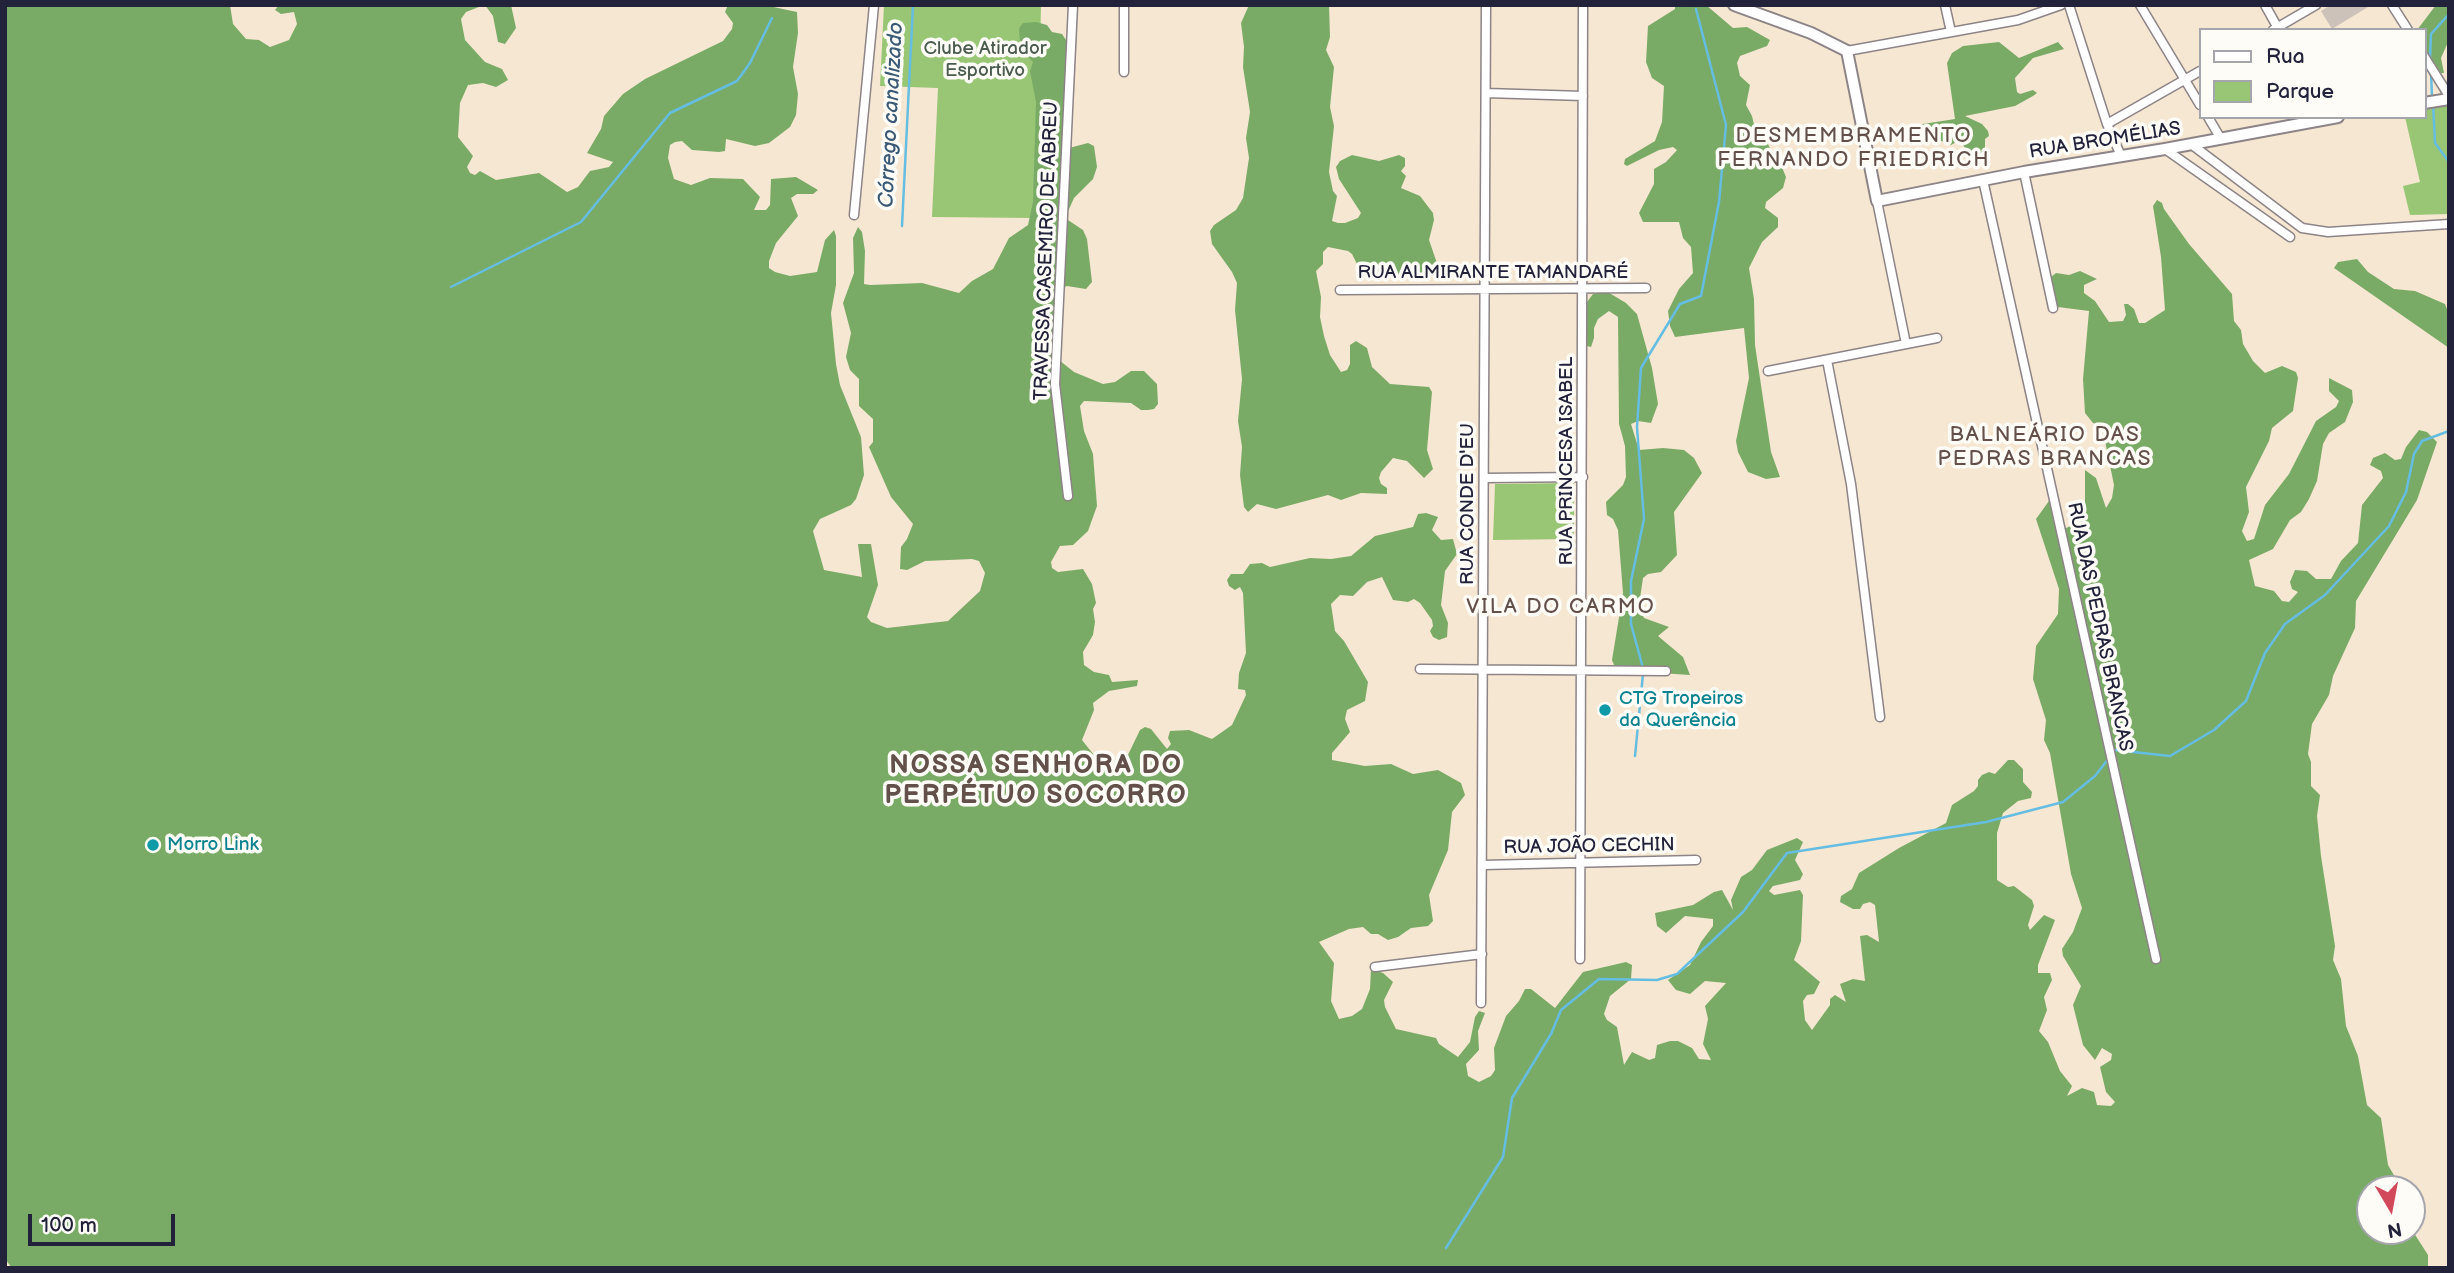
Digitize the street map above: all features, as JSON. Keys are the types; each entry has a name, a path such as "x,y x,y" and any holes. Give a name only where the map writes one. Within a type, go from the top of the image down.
{"street":[{"path":"854,215 874,5 866,5"},
{"name":"TRAVESSA CASEMIRO DE ABREU","path":"1068,496 1055,384 1073,5"},
{"path":"1124,5 1124,72"},
{"name":"RUA CONDE D'EU","path":"1481,1003 1486,5"},
{"name":"RUA PRINCESA ISABEL","path":"1580,959 1583,5"},
{"path":"1734,5 1811,33 1847,51 2018,20 2060,5"},
{"path":"1945,5 1951,33"},
{"path":"2069,5 2107,124 2121,156"},
{"path":"2140,5 2198,102"},
{"path":"2264,5 2276,28"},
{"path":"2279,28 2316,5"},
{"path":"2392,5 2407,28"},
{"path":"1847,51 1906,344"},
{"path":"2426,59 2449,97 2426,103"},
{"path":"2107,124 2198,72"},
{"path":"1486,93 1583,96"},
{"path":"2209,119 2221,139"},
{"name":"RUA BROMÉLIAS","path":"1877,201 2024,172 2330,119"},
{"path":"2191,144 2302,228 2316,230 2449,224"},
{"path":"2165,149 2290,237"},
{"path":"2024,172 2053,308"},
{"name":"RUA DAS PEDRAS BRANCAS","path":"1983,180 2156,959"},
{"path":"2254,212 2261,198"},
{"name":"RUA ALMIRANTE TAMANDARÉ","path":"1340,290 1646,288"},
{"path":"1768,371 1937,338"},
{"path":"1827,359 1851,484 1880,718"},
{"path":"1484,478 1583,477"},
{"path":"1420,669 1667,671"},
{"name":"RUA JOÃO CECHIN","path":"1483,865 1696,860"},
{"path":"1375,967 1482,954"}],"shaded area":[{"path":"2331,5 2368,7 2334,28 2321,11"}],"green space":[{"path":"5,5 230,5 233,24 246,39 259,40 270,47 289,40 297,24 294,12 281,14 275,10 279,5 484,5 466,12 461,19 465,40 485,62 502,69 508,80 496,87 483,83 468,85 460,103 458,137 473,156 467,167 470,173 475,175 480,171 496,180 539,173 567,192 578,187 590,171 609,167 613,162 587,153 601,129 604,116 623,94 645,79 723,41 733,23 725,12 728,5 764,5 797,12 798,33 793,67 798,94 796,115 790,127 769,143 755,146 726,139 725,151 719,152 692,150 682,141 675,142 670,145 668,158 674,179 691,185 710,178 743,179 760,197 754,210 766,210 770,205 771,179 796,177 818,190 813,194 797,194 791,198 798,216 776,243 769,268 790,276 817,272 825,240 834,230 836,285 831,313 836,364 840,385 861,437 864,475 856,499 851,505 820,519 813,531 824,570 862,577 858,544 871,544 878,585 867,617 871,622 887,628 948,621 980,591 985,573 979,561 972,559 925,561 907,570 900,569 901,547 913,524 891,497 869,447 873,442 873,419 859,406 859,379 850,370 846,357 851,333 843,303 854,273 853,238 858,227 862,232 865,251 864,284 922,283 959,293 972,281 993,269 1009,238 1028,225 1033,202 1036,102 1030,71 1033,62 1023,52 1019,28 1023,23 1036,22 1047,25 1052,32 1062,34 1068,43 1069,148 1088,143 1094,146 1097,167 1093,179 1074,198 1065,218 1083,230 1087,239 1092,282 1086,289 1067,286 1060,289 1053,342 1054,356 1074,372 1103,384 1115,382 1131,371 1144,371 1157,384 1158,404 1154,409 1148,410 1141,410 1131,403 1084,401 1080,406 1084,431 1093,454 1097,506 1088,531 1073,545 1060,546 1051,562 1052,568 1058,572 1083,569 1092,584 1096,603 1093,609 1095,622 1093,635 1083,652 1084,665 1094,672 1109,675 1112,682 1138,680 1137,686 1109,691 1093,703 1094,710 1082,740 1098,760 1126,759 1140,730 1145,727 1151,729 1167,749 1171,744 1168,738 1170,731 1189,730 1212,739 1232,725 1246,695 1245,690 1238,689 1239,673 1246,653 1243,593 1240,587 1235,590 1229,586 1227,580 1231,574 1243,574 1250,564 1262,563 1270,567 1310,558 1351,556 1375,536 1413,527 1418,514 1426,513 1438,517 1432,530 1441,540 1453,539 1457,554 1445,571 1441,605 1448,623 1447,637 1439,640 1433,637 1430,631 1432,620 1420,603 1414,599 1408,602 1393,600 1382,577 1367,582 1353,596 1340,595 1331,604 1335,631 1344,641 1368,682 1365,701 1347,710 1345,719 1350,732 1332,753 1332,760 1365,766 1391,764 1413,774 1438,770 1461,783 1465,795 1452,812 1448,850 1429,895 1433,921 1428,926 1411,928 1388,940 1378,934 1371,934 1363,927 1349,929 1319,942 1334,963 1331,1001 1339,1019 1352,1016 1362,1009 1370,989 1371,969 1383,973 1393,982 1384,1000 1396,1029 1436,1038 1439,1044 1458,1057 1470,1042 1475,1017 1479,1011 1485,1013 1478,1031 1479,1050 1466,1064 1468,1076 1479,1082 1491,1076 1495,1070 1494,1048 1506,1016 1525,989 1531,989 1555,1008 1583,972 1626,962 1632,965 1631,979 1610,996 1604,1014 1607,1020 1617,1027 1624,1065 1632,1052 1649,1060 1655,1058 1657,1045 1670,1041 1678,1041 1692,1048 1699,1059 1711,1060 1703,1044 1708,1019 1705,1006 1726,983 1705,981 1690,994 1676,990 1668,980 1690,965 1701,942 1713,926 1713,919 1685,916 1666,933 1657,926 1655,913 1693,905 1722,890 1733,910 1731,900 1741,877 1752,870 1767,850 1797,838 1803,842 1795,860 1803,874 1800,880 1773,886 1769,891 1774,895 1800,890 1803,895 1801,941 1794,960 1820,982 1814,994 1807,995 1803,1001 1805,1020 1812,1030 1830,1005 1830,999 1835,995 1846,1002 1840,984 1853,979 1865,981 1860,936 1867,935 1879,942 1875,905 1870,902 1863,904 1860,909 1853,909 1840,902 1841,896 1852,889 1859,873 1946,823 1952,805 1974,791 1982,775 1989,772 1995,774 2008,760 2014,760 2023,769 2023,782 2032,792 2031,798 2018,801 2003,813 1997,833 1997,880 2008,887 2014,886 2032,900 2034,906 2028,925 2030,930 2044,915 2055,920 2038,965 2038,973 2050,973 2052,980 2044,997 2047,1010 2039,1031 2048,1042 2060,1071 2072,1086 2067,1096 2082,1088 2094,1092 2097,1105 2111,1106 2115,1102 2106,1092 2100,1067 2111,1060 2112,1054 2102,1048 2095,1060 2083,1045 2073,1005 2081,986 2063,956 2062,949 2073,932 2082,908 2071,874 2050,753 2044,740 2046,720 2033,679 2036,646 2058,614 2059,589 2036,519 2054,494 2062,530 2085,519 2085,470 2096,478 2106,508 2112,498 2114,485 2103,431 2100,425 2093,423 2085,413 2083,379 2089,311 2058,307 2052,293 2051,277 2056,273 2069,275 2080,271 2097,279 2084,285 2084,293 2095,301 2109,322 2123,321 2126,315 2124,304 2134,309 2139,323 2145,323 2165,310 2161,257 2153,206 2157,200 2162,203 2189,244 2232,294 2234,321 2241,330 2243,344 2253,361 2265,373 2282,366 2296,372 2298,378 2293,411 2272,428 2269,441 2246,487 2249,512 2242,531 2247,541 2254,539 2265,505 2289,474 2316,421 2336,407 2339,401 2329,391 2329,378 2352,390 2353,402 2345,422 2329,433 2323,444 2317,481 2309,499 2301,512 2290,520 2273,549 2249,560 2255,586 2274,591 2282,601 2289,602 2298,592 2292,589 2290,582 2295,570 2307,571 2316,579 2331,579 2341,561 2358,543 2362,505 2383,478 2381,471 2370,465 2373,458 2385,453 2395,460 2401,459 2419,430 2427,432 2437,442 2417,500 2356,601 2355,628 2333,676 2329,695 2312,724 2308,754 2311,762 2311,786 2320,795 2317,816 2321,856 2335,946 2333,960 2341,979 2346,1026 2358,1056 2367,1105 2381,1118 2388,1165 2394,1175 2356,1175 2356,1245 2422,1245 2428,1255 2428,1267 12,1268 5,1259"},
{"path":"485,5 511,5 516,28 505,44 498,42 493,16"},
{"name":"Clube Atirador Esportivo","path":"884,5 1041,5 1035,218 932,217 938,88 880,86"},
{"path":"1249,5 1329,5 1330,37 1326,50 1334,67 1330,107 1334,126 1329,172 1333,191 1337,196 1332,221 1345,223 1358,218 1361,213 1339,179 1336,167 1340,161 1352,155 1379,161 1399,155 1405,158 1405,166 1401,171 1406,176 1401,188 1420,196 1433,213 1429,240 1438,266 1435,272 1428,276 1415,279 1387,273 1367,274 1361,272 1348,251 1328,247 1323,252 1323,264 1316,271 1324,336 1330,355 1341,372 1347,370 1350,364 1350,345 1356,341 1367,348 1372,367 1390,384 1429,387 1432,392 1427,450 1433,469 1424,478 1407,461 1393,458 1379,478 1381,484 1387,488 1387,494 1361,493 1341,500 1328,495 1276,509 1257,504 1248,512 1244,507 1240,475 1242,447 1238,421 1242,379 1235,310 1237,283 1212,244 1210,231 1214,225 1236,210 1243,198 1249,158 1246,138 1250,112 1243,67 1241,23"},
{"path":"1675,5 1706,5 1733,28 1747,27 1770,40 1767,46 1740,56 1737,63 1740,76 1750,85 1746,105 1755,129 1766,140 1786,177 1783,188 1766,202 1765,208 1778,218 1778,227 1762,242 1749,268 1754,299 1755,345 1771,452 1780,477 1766,479 1748,472 1738,452 1736,441 1749,378 1744,328 1675,337 1670,326 1668,311 1679,289 1693,273 1691,247 1683,238 1679,222 1643,222 1639,213 1654,184 1654,169 1666,162 1677,150 1673,147 1659,150 1627,166 1624,164 1625,159 1655,141 1662,122 1664,86 1652,78 1646,62 1648,26 1675,9"},
{"path":"2436,5 2449,5 2449,40 2441,58 2444,73 2441,73 2426,50 2426,28 2419,28"},
{"path":"1999,42 2019,58 2058,42 2064,49 2033,58 2015,78 2017,92 2020,94 2033,90 2037,93 2033,96 2015,106 1965,116 1982,124 1988,131 1989,136 1985,139 1985,159 1981,162 1972,159 1960,140 1951,145 1927,135 1912,135 1910,126 1955,119 1947,63 1952,53 1963,46"},
{"path":"2447,105 2449,109 2449,214 2410,215 2403,186 2420,182 2405,119 2426,119 2426,109"},
{"path":"2357,259 2368,272 2394,289 2415,291 2445,304 2449,314 2449,348 2334,268 2338,262"},
{"path":"1606,291 1626,303 1637,314 1652,368 1658,404 1651,423 1638,421 1631,424 1639,450 1684,450 1694,458 1702,473 1674,512 1677,555 1661,572 1648,574 1643,578 1639,605 1644,618 1669,627 1658,636 1683,657 1690,675 1630,671 1614,665 1612,660 1623,593 1618,530 1613,519 1607,515 1606,502 1623,485 1626,477 1625,446 1619,424 1618,317 1609,311 1598,319 1591,347 1587,346 1586,340 1587,302 1593,294"},
{"path":"1574,483 1574,539 1493,540 1495,484"}],"waterway":[{"name":"Córrego canalizado","path":"902,226 913,5"},
{"path":"1643,668 1631,624 1631,581 1644,519 1637,427 1641,368 1680,304 1701,296 1719,202 1726,125 1696,9"},
{"path":"2430,58 2431,34 2449,14"},
{"path":"451,287 581,222 670,113 737,81 750,63 772,18"},
{"path":"2431,72 2432,97"},
{"path":"2433,103 2435,143 2449,162"},
{"path":"2113,753 2115,750 2170,756 2214,730 2246,701 2265,653 2285,624 2325,595 2389,526 2406,492 2414,454 2422,441 2449,431"},
{"path":"1635,756 1643,674"},
{"path":"1446,1248 1503,1157 1512,1098 1551,1034 1561,1010 1599,979 1657,980 1677,974 1743,912 1787,853 1986,822 2063,802 2095,776 2109,758"}],"place":[{"name":"CTG Tropeiros da Querência","path":"1605,710"},
{"name":"Morro Link","path":"153,845"}],"district":[{"name":"DESMEMBRAMENTO FERNANDO FRIEDRICH","path":"1854,149"},
{"name":"BALNEÁRIO DAS PEDRAS BRANCAS","path":"2045,448"},
{"name":"VILA DO CARMO","path":"1561,608"},
{"name":"NOSSA SENHORA DO PERPÉTUO SOCORRO","path":"1036,781"}]}
